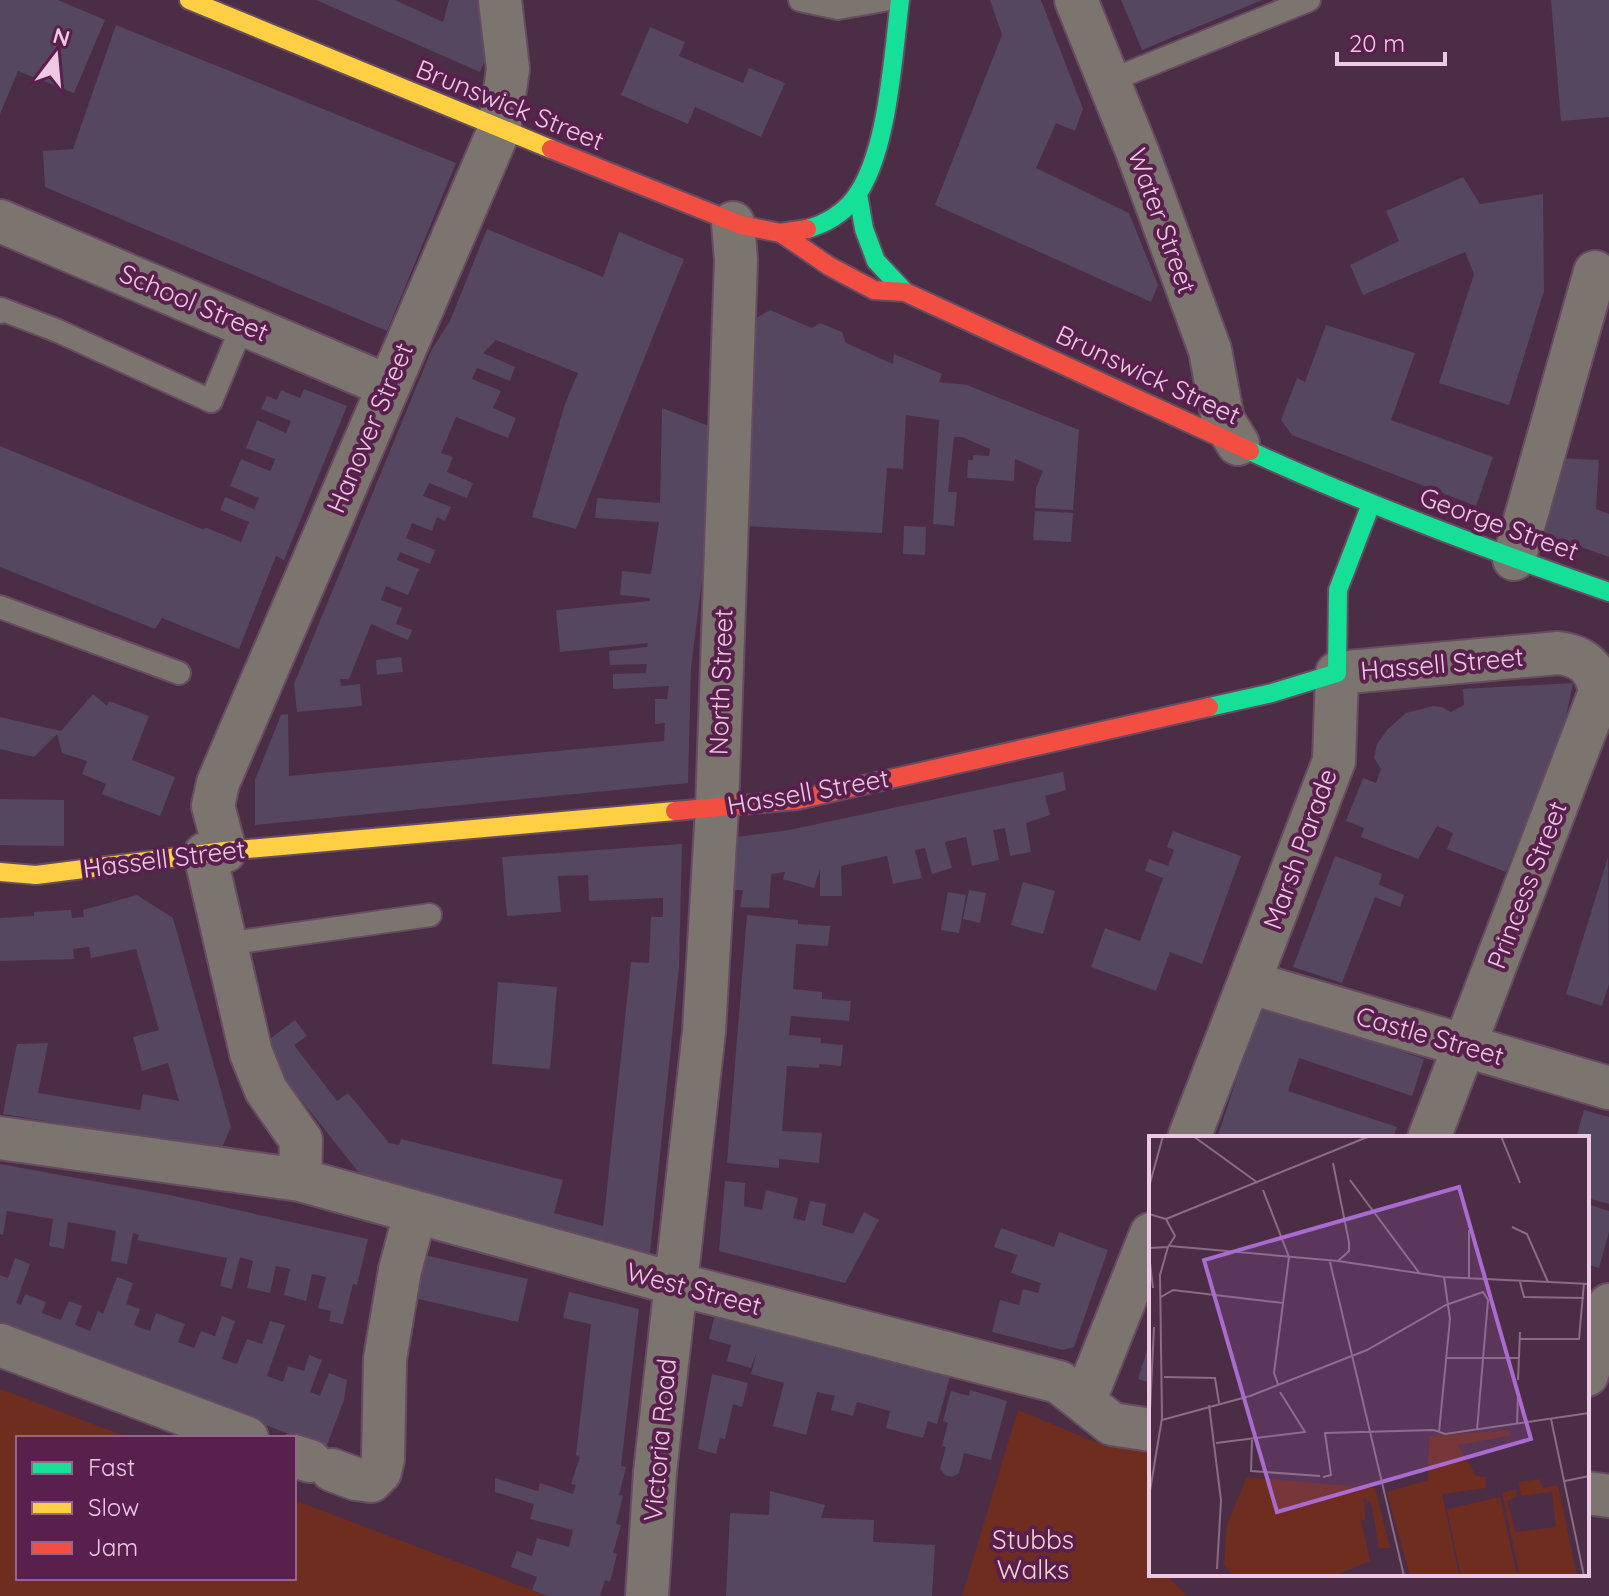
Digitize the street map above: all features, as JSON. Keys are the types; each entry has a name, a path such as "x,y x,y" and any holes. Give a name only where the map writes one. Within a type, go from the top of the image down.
{"main road":[{"name":"Brunswick Street","path":"189,0 499,130 733,223 781,233 818,226 858,194"},
{"path":"900,0 877,140 858,194 864,229 876,261 905,292"},
{"path":"781,233 829,266 874,290 905,292"},
{"name":"Brunswick Street","path":"905,292 1308,478 1371,504"},
{"name":"George Street","path":"1371,504 1609,592"},
{"name":"Marsh Parade","path":"1337,673 1338,590 1371,504"},
{"name":"Hassell Street","path":"0,872 36,875 215,853 797,800 1272,693 1337,673"}],"street":[{"name":"Hanover Street","path":"215,853 213,806 218,783 499,130 508,69 500,0"},
{"name":"Water Street","path":"1076,0 1210,350 1223,420 1238,444"},
{"name":"School Street","path":"0,221 388,386"},
{"name":"North Street","path":"676,1284 704,1031 717,808 736,275 733,223"},
{"path":"1514,559 1602,265"},
{"name":"Hassell Street","path":"1337,673 1558,653"},
{"name":"Princess Street","path":"1430,1136 1600,692 1598,677 1588,663 1576,655 1558,653"},
{"name":"Marsh Parade","path":"1190,1136 1334,761 1337,673"},
{"path":"215,853 218,903 225,944 251,1053 266,1090 301,1140 300,1180"},
{"name":"Castle Street","path":"1251,983 1609,1088"},
{"name":"West Street","path":"0,1138 300,1180 676,1284 1059,1382 1112,1424 1149,1430"},
{"path":"312,1462 356,1479 371,1481 380,1472 383,1459 385,1359 400,1270 415,1214"},
{"path":"1084,1402 1149,1239"},
{"name":"Victoria Road","path":"647,1596 655,1472 676,1284"},
{"path":"1589,1369 1607,1311"},
{"path":"0,1345 242,1436"},
{"path":"1589,1493 1609,1496"}],"lane":[{"path":"800,0 838,8 884,0"},
{"path":"1109,81 1309,0"},
{"path":"0,312 1,309 58,331 211,401 243,324"},
{"path":"0,607 179,673"},
{"path":"225,944 430,915"}],"green space":[{"path":"0,1389 125,1436 16,1436 16,1580 296,1580 296,1501 547,1596 0,1596"},
{"name":"Stubbs Walks","path":"1018,1410 1100,1444 1149,1453 1149,1576 1168,1576 1187,1596 962,1596"}],"building":[{"path":"0,0 58,0 105,20 74,93 18,71 0,114"},
{"path":"316,0 395,0 443,22 449,0 481,0 488,53 480,72"},
{"path":"990,0 1041,0 1083,109 1075,131 1056,123 1036,168 1129,213 1158,285 1151,302 935,205 1002,35"},
{"path":"1121,0 1262,0 1142,50"},
{"path":"1551,0 1609,0 1609,117 1561,121"},
{"path":"116,25 456,163 387,331 45,187 43,151 73,149"},
{"path":"650,27 685,42 679,56 743,83 749,68 785,83 761,137 695,107 688,124 621,95"},
{"path":"1463,177 1480,204 1543,194 1544,291 1509,405 1439,383 1474,274 1465,252 1363,295 1350,265 1399,241 1386,211"},
{"path":"487,229 603,277 619,232 684,259 576,529 532,517 565,404 578,373 496,340 483,353 515,367 510,381 477,368 472,379 501,391 493,408 516,418 508,438 456,417 441,453 453,457 447,472 473,483 467,498 429,483 423,496 451,507 445,521 437,517 432,531 412,523 406,538 435,550 430,564 400,552 397,560 419,569 408,595 386,586 381,600 402,608 396,624 412,630 408,640 371,624 349,679 340,679 341,686 360,684 362,706 297,712 294,684 432,349 450,321"},
{"path":"770,310 812,328 820,323 842,332 846,343 893,364 894,354 942,374 939,382 967,385 1079,430 1073,510 1035,508 1036,488 1043,471 1015,459 1014,481 967,478 968,460 973,460 973,455 989,456 990,449 962,437 954,437 948,492 957,492 954,526 933,524 939,420 906,415 903,469 887,468 882,533 743,526 753,320"},
{"path":"1326,325 1415,353 1391,420 1493,457 1476,506 1292,435 1281,420 1297,378 1305,382"},
{"path":"304,389 347,406 284,560 276,556 239,649 162,618 155,629 0,567 0,446 241,542 249,522 220,510 225,497 254,509 259,498 230,486 241,459 270,471 273,465 275,459 246,448 257,420 286,433 291,421 261,409 267,396 277,400 281,390 300,398"},
{"path":"662,408 709,426 708,532 691,668 688,783 255,825 255,780 281,715 288,714 289,776 664,741 665,723 655,724 655,699 667,699 669,686 613,689 613,674 646,673 647,664 610,665 609,651 647,647 648,643 560,652 556,610 650,601 650,598 620,595 622,571 651,574 659,522 595,518 597,498 660,503"},
{"path":"1555,458 1599,460 1596,509 1609,514 1609,557 1534,530"},
{"path":"1035,511 1073,513 1071,542 1033,540"},
{"path":"904,526 926,527 925,555 903,554"},
{"path":"401,657 403,672 377,675 376,660"},
{"path":"1573,683 1563,731 1506,872 1447,849 1453,833 1437,826 1418,859 1361,837 1364,828 1346,821 1363,778 1376,783 1381,769 1374,758 1377,744 1406,713 1433,706 1451,712 1464,705 1463,689"},
{"path":"93,694 107,706 109,701 149,716 132,760 175,777 160,816 102,794 106,784 82,774 87,761 62,753 57,734 34,757 0,749 0,717 61,731"},
{"path":"1063,772 1066,790 1045,796 1050,815 1026,823 1031,852 1010,856 1005,828 993,830 999,860 972,866 966,837 945,842 952,868 932,874 925,848 915,850 922,878 893,884 887,856 841,866 842,896 820,896 820,869 814,888 783,879 785,872 771,874 769,908 740,907 743,890 733,890 737,837 789,830"},
{"path":"0,799 64,800 64,846 0,845"},
{"path":"1173,831 1241,856 1202,964 1170,952 1156,991 1091,967 1105,928 1140,941 1163,878 1145,871 1149,859 1168,866 1174,850 1167,847"},
{"path":"682,844 679,967 650,1253 364,1179 259,1047 295,1020 307,1036 294,1045 337,1101 348,1093 389,1143 399,1145 401,1139 563,1180 554,1213 603,1226 631,962 649,963 651,917 663,917 663,898 589,901 588,875 558,876 561,912 507,916 502,857"},
{"path":"1335,856 1382,874 1379,885 1404,895 1400,907 1375,897 1342,983 1293,967"},
{"path":"1608,857 1609,984 1602,1006 1566,994"},
{"path":"1023,882 1055,891 1043,934 1011,925"},
{"path":"969,890 986,893 980,923 963,919"},
{"path":"948,892 966,895 959,933 941,930"},
{"path":"137,895 173,918 231,1127 221,1150 3,1114 17,1044 48,1043 38,1093 140,1110 143,1094 179,1101 168,1063 142,1071 133,1037 159,1030 136,949 91,958 89,947 73,949 74,959 0,961 0,918 71,910 72,918 84,917 83,910"},
{"path":"747,915 830,926 828,946 796,944 793,989 822,992 822,999 851,1001 849,1021 791,1016 789,1035 821,1038 821,1043 843,1045 841,1066 787,1066 782,1131 822,1133 819,1163 779,1159 779,1168 727,1163"},
{"path":"498,982 557,987 550,1069 492,1064"},
{"path":"1261,1005 1424,1059 1412,1096 1299,1058 1288,1091 1397,1127 1394,1136 1218,1136"},
{"path":"1584,1110 1609,1117 1609,1204 1589,1199 1589,1136 1577,1136"},
{"path":"0,1164 170,1195 368,1239 357,1285 353,1284 343,1324 329,1321 331,1311 318,1308 326,1277 312,1274 306,1301 284,1295 290,1269 276,1266 270,1293 247,1288 253,1261 240,1257 232,1289 220,1286 227,1258 137,1240 139,1235 133,1233 127,1264 111,1261 116,1231 68,1222 64,1249 49,1246 53,1219 7,1211 3,1235 0,1234"},
{"path":"725,1181 745,1183 744,1206 762,1210 766,1190 798,1198 793,1218 805,1221 810,1201 826,1204 822,1225 853,1234 864,1212 879,1220 845,1283 719,1251"},
{"path":"1589,1205 1609,1211 1609,1232 1599,1268 1589,1265"},
{"path":"1001,1228 1054,1247 1059,1232 1108,1250 1074,1347 1063,1350 992,1332 1000,1300 1019,1305 1023,1289 1038,1293 1041,1283 1011,1273 1017,1255 994,1247"},
{"path":"420,1254 528,1279 518,1322 410,1297"},
{"path":"15,1258 30,1264 16,1303 21,1305 25,1294 46,1302 42,1313 61,1320 69,1301 82,1306 75,1325 90,1331 98,1311 103,1314 117,1277 133,1283 126,1304 140,1309 134,1325 150,1331 156,1313 185,1324 178,1342 194,1348 201,1331 215,1336 222,1316 235,1321 222,1359 237,1364 247,1339 262,1344 270,1321 285,1325 267,1376 283,1382 288,1366 304,1371 309,1355 322,1360 310,1392 320,1396 329,1373 347,1380 344,1400 326,1448 0,1324 0,1275 8,1278"},
{"path":"569,1292 639,1309 621,1466 626,1467 619,1495 623,1496 616,1524 621,1525 613,1553 617,1554 610,1582 605,1580 600,1596 547,1596 532,1590 537,1577 511,1567 517,1551 532,1556 537,1538 569,1547 573,1530 530,1519 534,1504 495,1492 495,1478 538,1491 540,1483 573,1494 576,1485 571,1484 580,1457 576,1455 591,1324 563,1318"},
{"path":"715,1314 950,1376 937,1424 928,1421 923,1438 886,1428 890,1411 857,1402 853,1416 831,1410 835,1396 817,1392 806,1435 773,1426 784,1383 751,1374 757,1352 751,1368 727,1361 731,1345 709,1339"},
{"path":"1149,1344 1149,1382 1138,1379"},
{"path":"712,1374 748,1383 742,1407 733,1404 725,1439 720,1438 716,1454 698,1449"},
{"path":"970,1390 1007,1401 991,1460 964,1453 959,1473 952,1477 940,1469 948,1423 943,1421 951,1391 969,1396"},
{"path":"770,1491 825,1505 821,1518 874,1520 873,1542 935,1545 932,1596 726,1596 730,1513 769,1515"}],"traffic: fast":[{"path":"807,229 827,221 854,199 875,158 887,104 900,0"},
{"path":"858,194 864,229 876,261 905,292"},
{"path":"1250,451 1428,526 1609,592"},
{"path":"1209,707 1272,693 1337,673 1338,590 1371,504"}],"traffic: slow":[{"path":"189,0 551,149"},
{"path":"0,872 36,875 225,851 675,811"}],"traffic: jam":[{"path":"551,149 741,225 780,233 807,229"},
{"path":"781,233 829,266 874,290 905,292 1250,451"},
{"path":"675,811 797,800 1209,707"}]}
